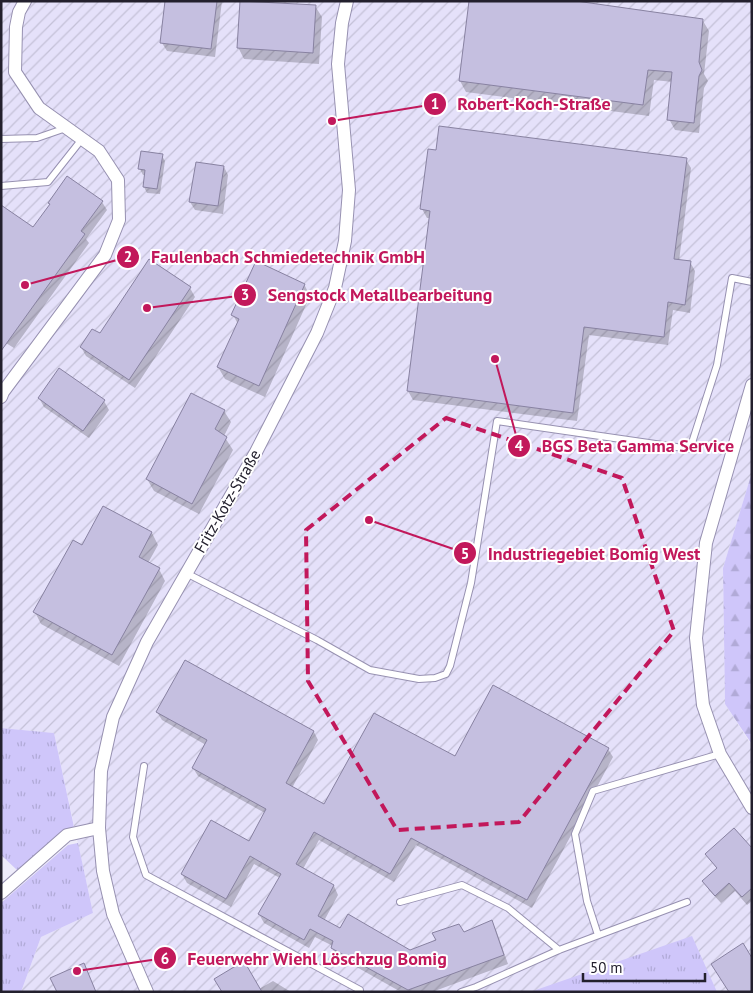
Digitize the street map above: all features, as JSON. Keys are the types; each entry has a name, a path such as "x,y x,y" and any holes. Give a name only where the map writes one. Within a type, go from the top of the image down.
{"street":[{"path":"1,397 105,255 120,220 118,180 99,151 39,108 15,72 16,27 19,12 25,1"},
{"name":"Fritz-Kotz-Straße","path":"147,992 112,914 103,872 99,828 101,771 113,717 147,642 256,452 317,333 335,288 345,241 349,190 338,64 342,23 347,1"},
{"path":"752,385 706,543 696,638 703,705 720,754 752,808"},
{"path":"1,893 68,836 99,828"}],"lane":[{"path":"1,139 38,138 66,128"},
{"path":"1,186 48,182 82,139"},
{"path":"186,574 317,640 370,670 419,679 435,678 446,674 450,666 470,583 497,421 690,449 717,365 732,278 752,282"},
{"path":"598,935 587,901 575,834 593,791 720,754"},
{"path":"144,766 133,837 146,875 360,990 360,992"},
{"path":"400,902 462,884 508,908 559,950"},
{"path":"461,992 559,950 687,902"}],"highlighted area":[{"path":"446,418 622,478 674,631 519,822 397,830 308,681 306,530"}],"shaded area":[{"path":"2,1 752,1 752,472 723,568 725,704 750,743 752,743 752,992 21,992 41,937 93,913 54,733 1,728"}],"green space":[{"path":"752,472 751,743 725,704 723,568"},
{"path":"1,728 54,733 74,827 17,870 1,855"},
{"path":"78,843 93,913 41,937 21,992 1,992 1,903 68,845"},
{"path":"692,936 717,992 530,992"}],"building":[{"path":"165,1 217,1 211,49 160,43"},
{"path":"240,1 316,5 313,53 237,48"},
{"path":"469,1 576,1 703,19 699,62 702,70 699,76 694,123 667,120 672,72 648,70 643,105 459,81"},
{"path":"439,126 687,158 674,259 691,261 685,305 668,302 664,337 584,327 573,413 407,391 430,211 420,209 428,149 436,150"},
{"path":"141,151 163,154 157,189 143,187 145,170 138,169"},
{"path":"196,162 224,166 218,206 189,202"},
{"path":"67,176 103,201 81,231 85,234 1,351 1,205 33,227"},
{"path":"149,259 191,287 129,380 80,347 92,329 100,333"},
{"path":"256,261 305,284 259,386 217,367 239,319 231,315"},
{"path":"59,368 105,400 83,431 38,398"},
{"path":"191,393 225,410 215,429 227,437 192,504 146,479"},
{"path":"103,506 152,532 139,557 160,568 112,655 33,612 73,540 82,545"},
{"path":"185,660 314,731 286,783 324,804 374,713 455,756 493,685 609,748 527,900 411,838 390,874 314,832 296,864 334,885 318,916 340,928 348,914 410,950 436,940 432,933 459,924 464,932 492,920 504,955 408,990 331,948 333,941 310,929 304,940 258,914 281,874 250,856 226,899 181,874 211,820 249,841 266,809 192,768 207,740 156,712"},
{"path":"734,828 752,848 752,888 742,897 729,883 715,896 702,881 717,868 705,854"},
{"path":"743,943 752,958 752,992 729,992 711,964"},
{"path":"244,961 262,992 222,992 214,979"},
{"path":"84,963 96,992 57,992 50,978"}],"place":[{"name":"Robert-Koch-Straße","path":"332,121"},
{"name":"Faulenbach Schmiedetechnik GmbH","path":"25,285"},
{"name":"Sengstock Metallbearbeitung","path":"147,308"},
{"name":"BGS Beta Gamma Service","path":"495,359"},
{"name":"Industriegebiet Bomig West","path":"369,520"},
{"name":"Feuerwehr Wiehl Löschzug Bomig","path":"77,971"}]}
